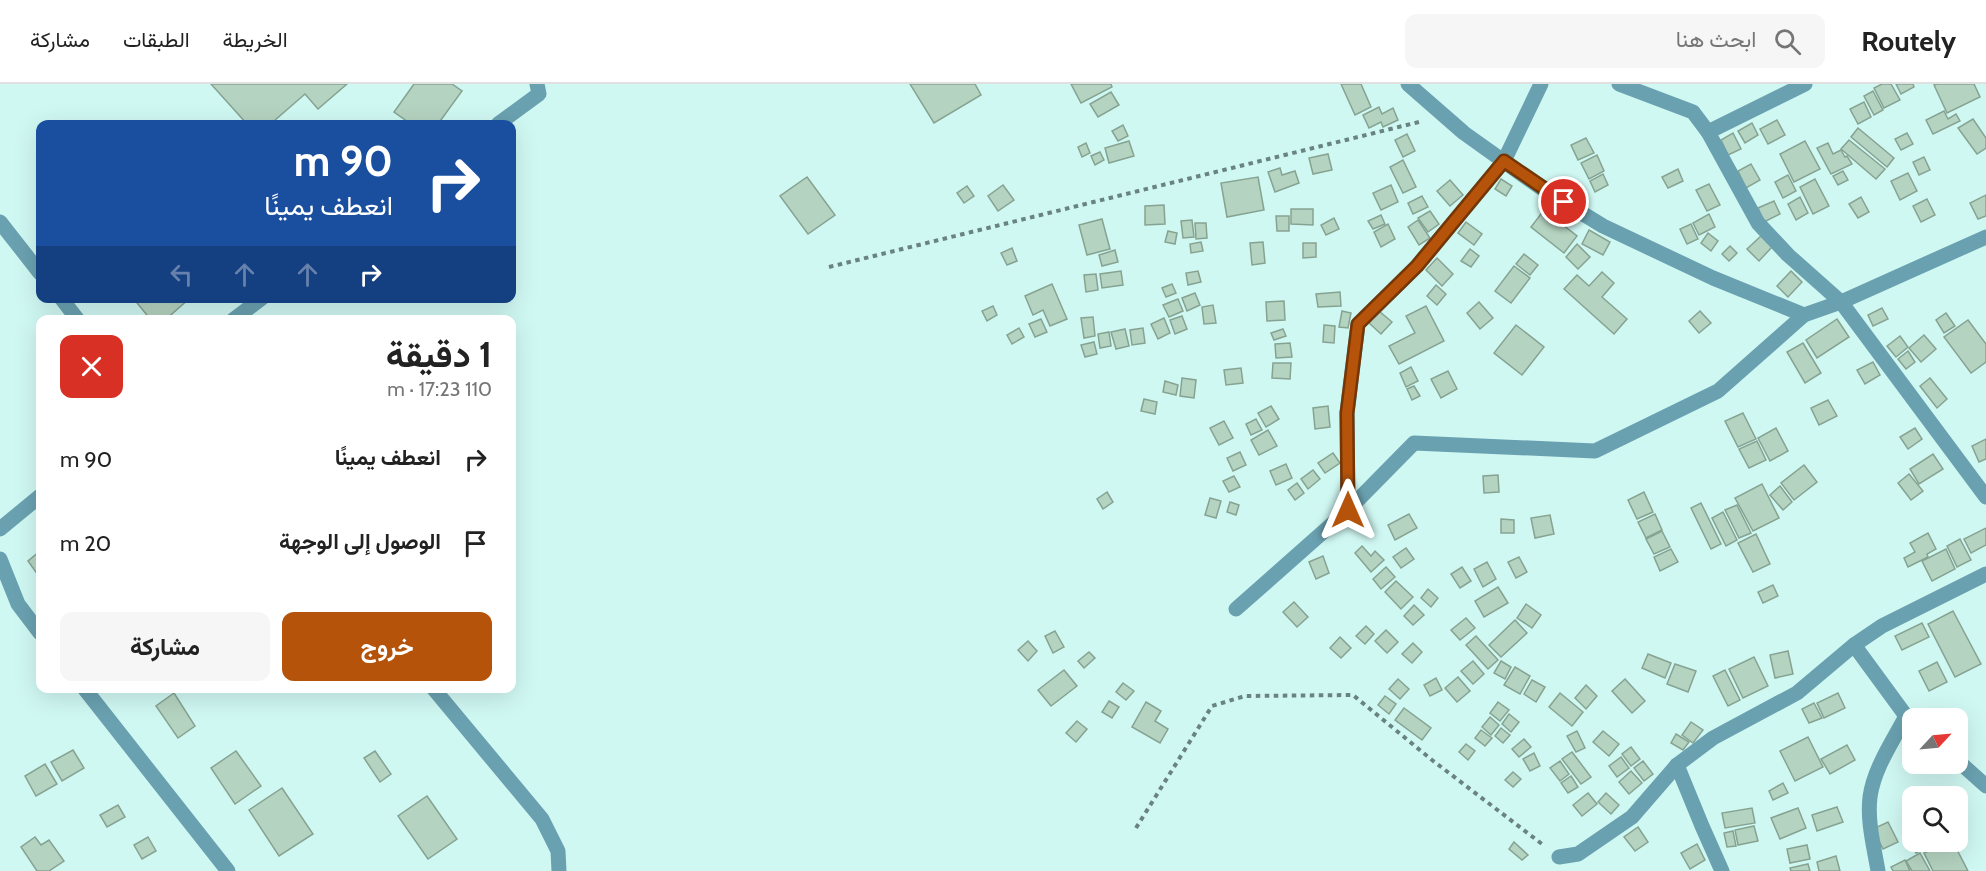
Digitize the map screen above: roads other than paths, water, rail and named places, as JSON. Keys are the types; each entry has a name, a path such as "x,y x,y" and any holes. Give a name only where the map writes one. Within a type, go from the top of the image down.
{"street":[{"path":"503,120 539,94 537,84"},
{"path":"1408,84 1443,116 1504,161 1544,190 1603,226 1713,278 1804,315"},
{"path":"1348,510 1347,413 1358,324 1417,266 1504,161 1541,84"},
{"path":"1619,84 1693,112 1708,132 1758,223 1788,255 1841,302 1986,497"},
{"path":"1708,132 1804,84"},
{"path":"0,222 36,268"},
{"path":"1236,609 1348,510 1414,443 1595,451 1718,391 1804,315 1841,302 1986,237"},
{"path":"65,303 74,315"},
{"path":"240,315 255,303"},
{"path":"0,529 36,499"},
{"path":"0,559 18,604 36,628"},
{"path":"1559,857 1578,854 1632,817 1677,765 1713,738 1797,693 1854,645 1882,626 1986,574"},
{"path":"1854,645 1902,710"},
{"path":"88,693 228,871"},
{"path":"437,693 542,819 558,851 559,871"},
{"path":"1878,871 1870,816 1870,797 1875,776 1902,731"},
{"path":"1677,765 1722,871"},
{"path":"1968,770 1986,786"}]}
